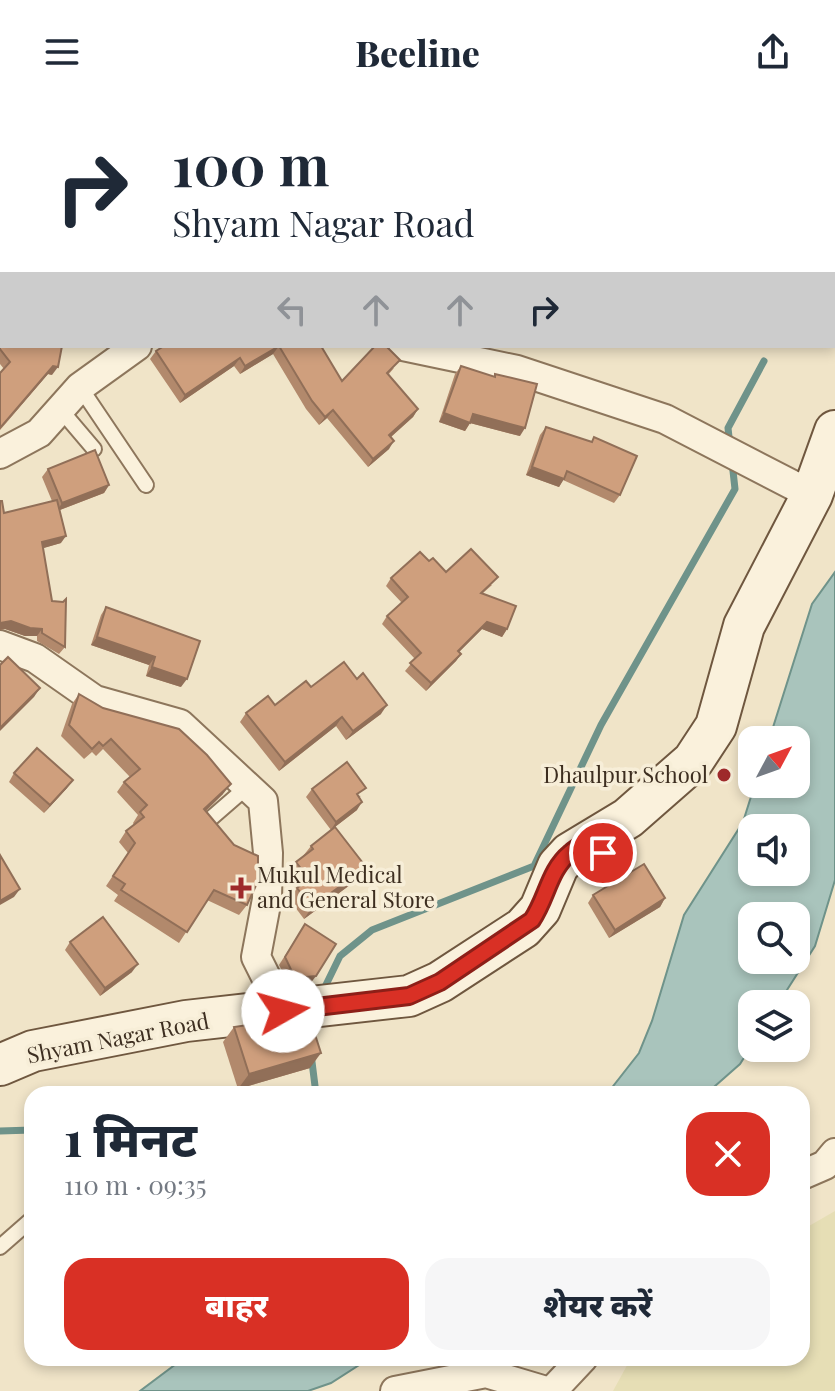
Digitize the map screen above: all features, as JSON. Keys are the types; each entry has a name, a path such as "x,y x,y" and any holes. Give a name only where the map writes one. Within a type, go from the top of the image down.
{"street":[{"path":"0,454 39,433 80,387 131,348"},
{"path":"412,348 517,370 665,419 812,495"},
{"name":"Shyam Nagar Road","path":"0,1065 33,1051 186,1021 409,996 440,982 532,920 540,909 558,866 570,853 628,818 681,774 716,726 744,626 812,495 835,431"},
{"path":"0,645 35,658 95,700 180,724 263,801 268,853 267,899 256,957 283,1011"},
{"path":"810,1172 825,1165 835,1153"},
{"path":"395,1391 486,1373 549,1391 575,1366"}],"lane":[{"path":"80,387 146,485"},
{"path":"60,409 94,449"},
{"path":"209,820 247,787"},
{"path":"592,839 620,872"},
{"path":"0,1247 24,1226"}],"shaded area":[{"path":"835,1211 835,1391 613,1391 627,1366 810,1366 810,1225"}],"water":[{"path":"835,572 835,880 815,946 810,954 810,902 738,902 738,974 797,974 787,990 738,990 740,1064 715,1086 613,1086 639,1053 652,1021 684,915 738,830 738,886 810,886 810,814 746,814 751,798 810,798 810,726 773,726 812,604"},
{"path":"173,1366 358,1366 331,1383 308,1391 140,1391"}],"building":[{"path":"62,348 58,367 53,366 0,428 0,373 10,362 0,349"},
{"path":"161,348 276,348 245,366 240,358 185,395 156,351"},
{"path":"280,348 322,348 342,381 373,348 388,348 400,360 387,373 418,409 389,435 394,441 373,459 333,410 325,417"},
{"path":"461,366 495,377 495,374 537,384 525,428 473,414 470,423 444,413"},
{"path":"546,427 592,442 594,437 637,456 620,495 567,471 564,479 532,467"},
{"path":"95,450 109,485 62,503 48,469"},
{"path":"57,500 66,536 42,542 52,601 63,602 66,599 65,647 42,633 42,629 11,621 0,623 0,501 4,513"},
{"path":"471,549 498,577 481,593 516,606 507,629 487,622 458,651 461,654 431,683 410,663 421,653 387,616 408,597 391,578 420,552 429,561 433,558 446,572"},
{"path":"106,607 200,641 187,679 152,667 155,657 97,637"},
{"path":"8,657 40,688 0,728 0,665"},
{"path":"344,662 357,679 363,673 387,705 353,731 342,717 285,762 246,713 268,696 275,705 306,681 311,687"},
{"path":"79,694 103,708 179,729 207,755 231,784 204,809 234,845 258,856 258,881 247,905 214,890 187,932 121,890 125,884 113,876 135,843 126,831 144,817 140,812 147,805 124,782 140,769 111,739 103,746 99,742 92,749 69,725"},
{"path":"37,748 73,780 50,805 14,773"},
{"path":"347,762 366,788 357,794 362,802 336,822 312,789"},
{"path":"335,827 366,867 312,907 297,888 309,879 296,862"},
{"path":"0,855 20,889 0,901"},
{"path":"644,864 665,898 615,930 593,895"},
{"path":"103,917 138,964 105,988 70,942"},
{"path":"305,924 336,944 316,976 295,978 285,957"},
{"path":"309,1016 321,1053 249,1074 234,1027"}],"waterway":[{"path":"730,446 728,428 764,361"},
{"path":"322,993 340,956 372,930 534,866 601,725 735,489 732,462"},
{"path":"311,1054 315,1086"},
{"path":"0,1131 24,1130"}],"place":[{"name":"Dhaulpur School","path":"724,775"},
{"name":"Mukul Medical and General Store","path":"241,888"}],"route":[{"path":"283,1011 409,996 440,982 532,920 540,909 558,866 570,853 592,839 603,853"}]}
